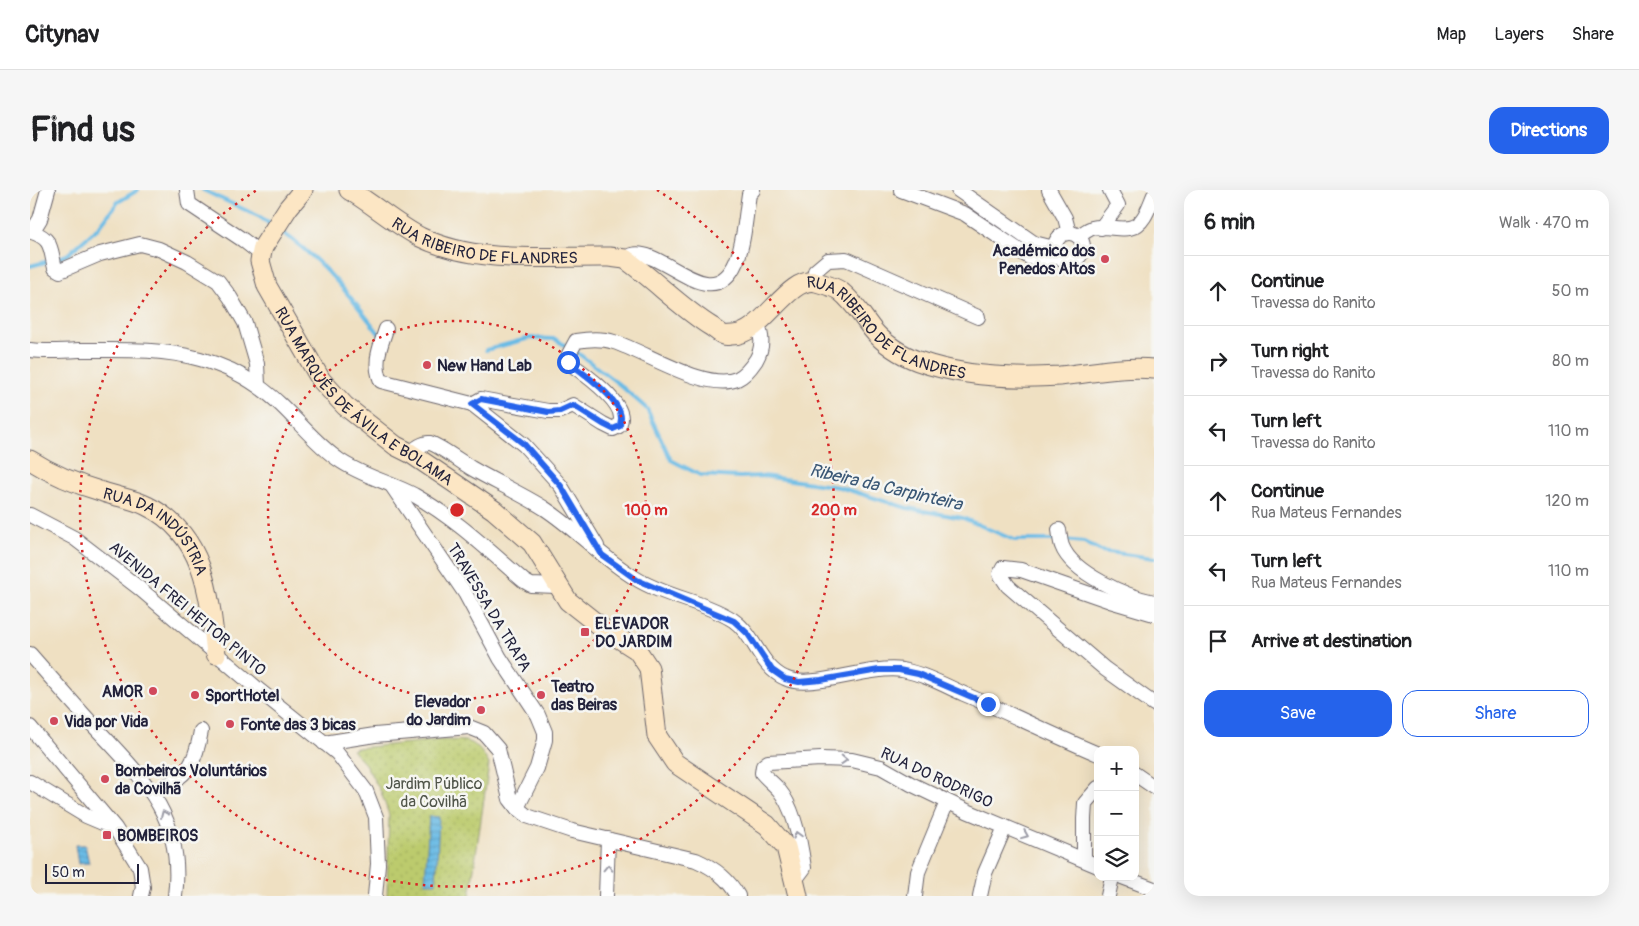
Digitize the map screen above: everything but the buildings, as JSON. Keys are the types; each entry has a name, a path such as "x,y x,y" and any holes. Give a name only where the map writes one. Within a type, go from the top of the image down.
{"main road":[{"path":"263,251 288,208 303,190"},
{"name":"RUA RIBEIRO DE FLANDRES","path":"349,190 420,236 464,253 504,257 609,257 625,259 702,321 724,335 736,335 757,324 792,290 803,284 814,282 840,290 874,331 893,349 916,360 947,370 1001,377 1060,376 1121,368 1154,370"},
{"name":"RUA MARQUÊS DE ÁVILA E BOLAMA","path":"263,251 260,262 267,286 321,380 345,406 396,446 410,453 494,510 532,543 568,601 600,628 637,650 649,668 656,736 676,763 767,825 786,847 796,888"},
{"name":"RUA DA INDÚSTRIA","path":"30,460 42,468 97,490 147,506 177,525 197,557 211,600 216,654"}],"street":[{"path":"48,190 40,219 32,232 43,236 50,245 55,268 60,271 100,254 140,244 159,249 187,262 218,281 237,310 245,324 254,356 258,386"},
{"path":"187,190 189,204 263,251"},
{"path":"625,259 632,255 647,256 702,283 718,283 730,274 737,261 749,194 753,190"},
{"path":"900,190 965,214 1029,257 1046,260 1056,252"},
{"path":"958,190 1034,243 1056,252 1065,261 1070,261 1078,258 1083,249 1083,244 1074,234 1049,190"},
{"path":"1102,228 1118,205 1110,190"},
{"path":"1056,252 1055,243 1060,235 1074,234 1092,228 1126,230 1136,226 1144,218 1154,196"},
{"path":"814,282 815,271 828,260 846,259 978,317"},
{"path":"472,404 481,399 548,412 560,411 573,405 613,429 620,426 621,417 614,401 584,373 568,362 569,354 576,341 589,338 613,341 706,380 724,382 738,379 756,361 762,348 761,332 757,324"},
{"path":"386,329 376,361 377,372 381,382 472,404 524,444 561,486 602,555"},
{"path":"30,350 169,352 200,359 230,369 258,386 280,404 324,449 357,472 391,484 452,519 524,581 531,584 557,586"},
{"path":"410,453 429,443 438,447 545,509 602,555 637,580 734,621 748,634 772,670 785,679 799,682 813,681 879,670 899,670 918,674 1094,752"},
{"name":"TRAVESSA DA TRAPA","path":"391,484 465,593 500,658 538,716 545,732 536,768 517,808"},
{"name":"AVENIDA FREI HEITOR PINTO","path":"30,515 74,538 139,588 337,753 366,791 376,817 378,864 375,896"},
{"path":"1059,530 1062,547 1072,560 1094,578 1115,590 1154,602"},
{"path":"1154,614 1021,570 1003,568 1000,574 1008,586 1105,669 1154,704"},
{"path":"30,654 68,698 134,768 164,811 174,838 177,860 176,896"},
{"path":"30,727 114,828 140,868 143,887 141,896"},
{"path":"324,743 375,735 469,727 484,733 498,748 510,799 527,816 572,831 696,860 712,867 731,884 738,896"},
{"path":"153,794 173,782 191,767 197,754 201,731"},
{"name":"RUA DO RODRIGO","path":"796,888 804,868 801,847 787,802 779,789 762,773 763,766 768,762 821,759 852,760 881,767 947,802 1094,864"},
{"path":"1139,777 1154,787"},
{"path":"30,782 86,816 114,828"},
{"path":"1084,859 1085,803 1095,791"},
{"path":"915,896 918,872 947,802"},
{"path":"980,896 985,873 1005,827"},
{"path":"606,896 608,840"},
{"path":"1108,896 1111,881"},
{"path":"1133,881 1154,889"}],"green space":[{"name":"Jardim Público da Covilhã","path":"440,740 470,742 479,749 489,764 470,896 387,896 389,815 381,792 365,764 352,750"}],"water":[{"path":"429,816 439,817 436,883 425,883"},
{"path":"75,845 85,845 89,863 78,864"}],"waterway":[{"name":"Ribeira da Carpinteira","path":"56,259 67,255 98,228 118,202 138,190"},
{"name":"Ribeira da Carpinteira","path":"203,190 260,217 270,224"},
{"name":"Ribeira da Carpinteira","path":"280,231 309,253 322,266 380,335"},
{"name":"Ribeira da Carpinteira","path":"30,266 49,261"},
{"name":"Ribeira da Carpinteira","path":"486,350 530,338 555,339 579,354 620,385 647,409 671,460 700,475 763,476 839,487 907,508 963,518 1014,540 1057,540"},
{"name":"Ribeira da Carpinteira","path":"1064,540 1084,542 1101,551 1154,558"}],"place":[{"name":"Académico dos Penedos Altos","path":"1105,259"},
{"name":"New Hand Lab","path":"427,365"},
{"name":"ELEVADOR DO JARDIM","path":"585,632"},
{"name":"AMOR","path":"153,691"},
{"name":"SportHotel","path":"195,695"},
{"name":"Teatro das Beiras","path":"541,695"},
{"name":"Elevador do Jardim","path":"481,710"},
{"name":"Vida por Vida","path":"54,721"},
{"name":"Fonte das 3 bicas","path":"230,724"},
{"name":"Bombeiros Voluntários da Covilhã","path":"105,779"},
{"name":"BOMBEIROS","path":"107,835"}],"route":[{"path":"568,362 584,373 614,401 621,417 620,426 613,429 573,405 560,411 548,412 481,399 472,404 524,444 561,486 602,555 613,564 637,580 734,621 748,634 772,670 785,679 799,682 879,670 899,670 918,674 988,704"}]}
